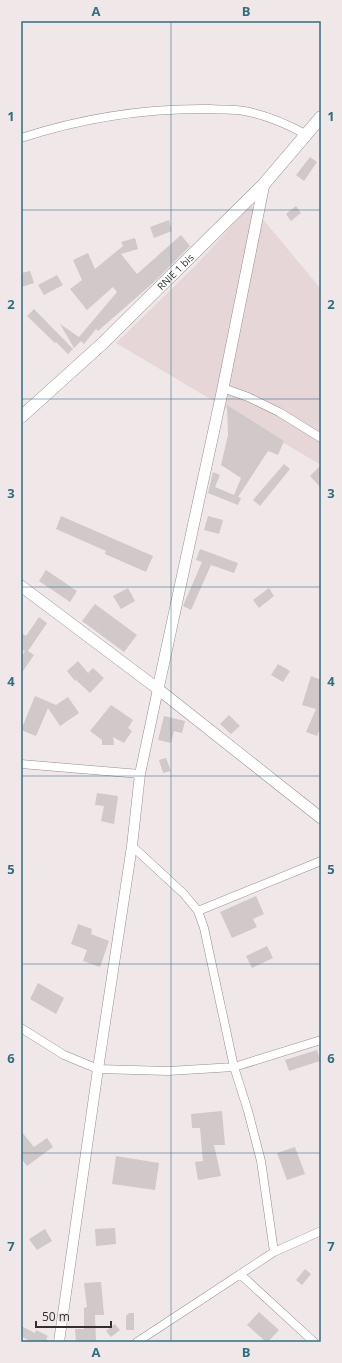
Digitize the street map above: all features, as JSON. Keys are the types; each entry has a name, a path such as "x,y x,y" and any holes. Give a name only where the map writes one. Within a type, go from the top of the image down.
{"main road":[{"name":"RNIE 1 bis","path":"21,417 103,343 264,184 321,117"},
{"path":"158,689 224,388 264,184"},
{"path":"21,586 158,689 321,818"}],"street":[{"path":"21,138 103,117 180,109 242,110 263,115 288,124 307,135"},
{"path":"224,388 248,397 279,412 321,438"},
{"path":"59,1342 132,846 140,774 158,689"},
{"path":"21,764 140,774"},
{"path":"132,846 184,894 198,911 204,928 234,1067 248,1111 261,1161 274,1252"},
{"path":"198,911 321,861"},
{"path":"21,1028 64,1055 98,1069 168,1071 234,1067 321,1040"},
{"path":"137,1342 274,1252 321,1231"},
{"path":"240,1274 314,1342"}],"shaded area":[{"path":"251,205 321,289 321,465 116,343 196,265"}],"building":[{"path":"310,157 317,162 304,181 296,175"},
{"path":"296,206 301,213 291,221 286,214"},
{"path":"169,220 172,231 154,238 150,227"},
{"path":"181,235 190,246 154,282 98,331 96,329 84,344 81,341 74,348 60,324 79,337 117,292 113,287 87,310 70,289 82,280 73,260 88,253 95,269 123,246 121,242 135,238 138,249 121,254 137,274"},
{"path":"30,271 34,283 21,287 21,273"},
{"path":"57,275 63,285 44,295 38,285"},
{"path":"34,309 73,349 68,354 27,316"},
{"path":"227,405 284,441 278,455 268,451 238,497 241,498 238,505 208,493 213,472 220,475 215,487 234,495 241,478 221,465 228,435"},
{"path":"284,464 290,469 260,506 253,500"},
{"path":"321,465 321,488 310,476"},
{"path":"61,516 153,556 146,572 105,554 106,551 56,529"},
{"path":"208,516 223,520 219,534 204,530"},
{"path":"200,549 238,563 234,573 211,565 191,610 183,606 202,562 196,560"},
{"path":"46,570 77,591 70,602 39,581"},
{"path":"128,588 135,601 121,609 113,596"},
{"path":"269,588 274,596 259,608 253,600"},
{"path":"95,604 137,635 124,652 82,621"},
{"path":"39,617 47,623 28,651 34,655 21,674 21,657 25,651 21,649 21,633 26,636"},
{"path":"78,661 88,673 93,668 104,678 90,693 76,680 75,681 67,671"},
{"path":"278,664 290,671 283,682 271,675"},
{"path":"311,676 321,680 321,727 317,736 306,732 316,709 302,705"},
{"path":"35,696 56,705 68,697 79,713 60,726 48,708 36,736 21,730"},
{"path":"111,705 133,720 128,728 132,731 124,743 113,737 114,745 102,745 102,740 90,731"},
{"path":"229,715 240,726 231,734 220,724"},
{"path":"164,716 185,721 182,733 174,731 171,743 158,740"},
{"path":"166,758 171,771 163,773 159,760"},
{"path":"97,793 118,796 114,824 101,821 104,806 95,805"},
{"path":"256,896 264,914 253,919 257,927 232,938 220,912"},
{"path":"78,924 92,929 91,934 109,941 100,967 83,961 87,950 71,944"},
{"path":"267,946 273,958 252,968 246,956"},
{"path":"38,983 64,998 56,1014 30,999"},
{"path":"317,1050 320,1061 289,1071 285,1060"},
{"path":"222,1111 225,1145 214,1145 221,1176 198,1180 195,1162 203,1161 200,1128 192,1128 191,1114"},
{"path":"21,1131 34,1147 47,1138 53,1147 27,1166 21,1158"},
{"path":"295,1147 305,1174 287,1180 277,1153"},
{"path":"116,1156 159,1163 155,1190 112,1184"},
{"path":"115,1228 116,1244 96,1246 95,1229"},
{"path":"45,1229 52,1241 37,1250 29,1239"},
{"path":"305,1269 311,1274 302,1285 296,1280"},
{"path":"101,1282 104,1315 95,1315 96,1342 76,1342 75,1329 84,1329 84,1308 87,1307 84,1283"},
{"path":"259,1312 279,1330 268,1342 266,1342 247,1325"},
{"path":"129,1313 134,1313 134,1330 126,1330 126,1316"},
{"path":"115,1324 120,1330 111,1337 106,1331"},
{"path":"21,1326 35,1333 36,1330 48,1336 46,1339 50,1342 30,1342 21,1336"}]}
